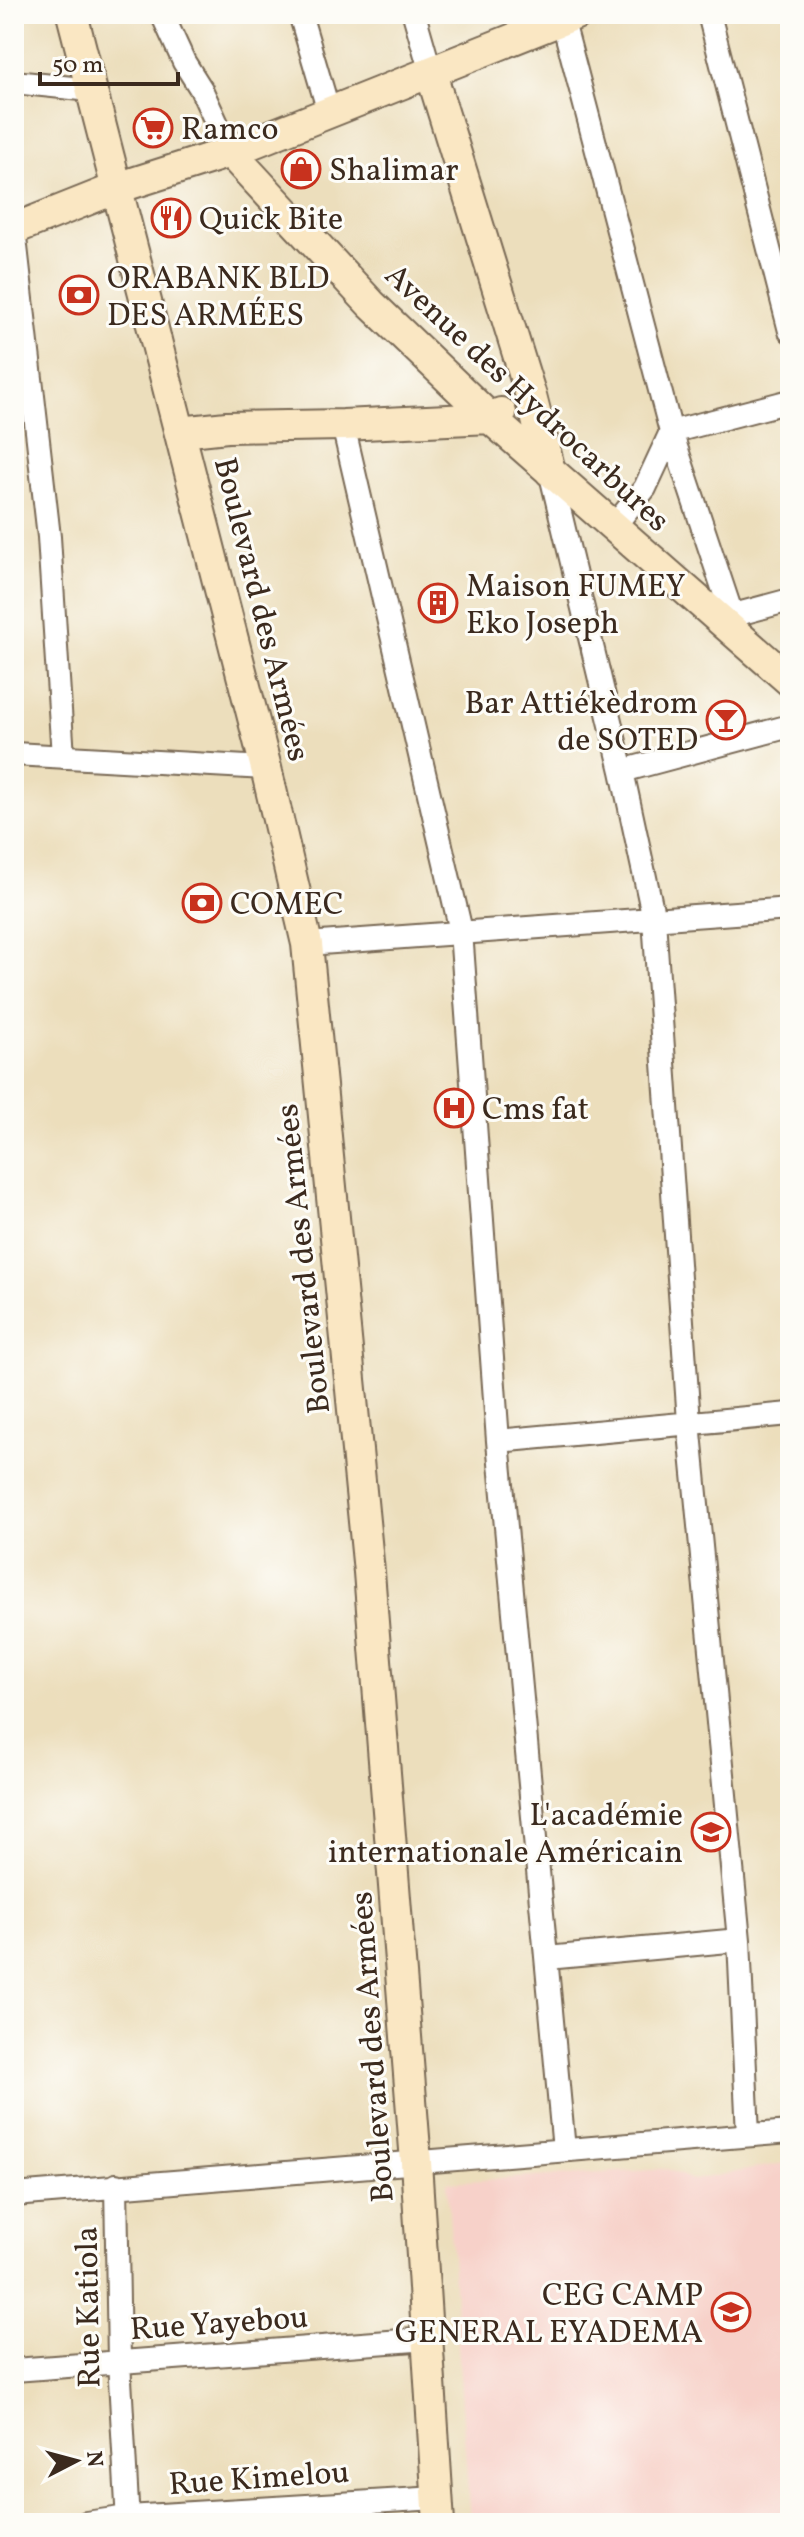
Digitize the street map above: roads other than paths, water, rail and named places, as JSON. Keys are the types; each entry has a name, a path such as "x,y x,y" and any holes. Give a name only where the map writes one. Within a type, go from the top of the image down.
{"street":[{"name":"Boulevard des Armées","path":"72,14 266,768 307,944 358,1456 416,2162 438,2510"},
{"path":"162,14 230,152"},
{"path":"300,14 329,112"},
{"path":"414,14 531,396 622,771 654,919 689,1422 739,1940 748,2135"},
{"path":"709,14 790,331"},
{"path":"63,757 51,561 14,229 117,188 230,152 567,16 671,432 725,617 790,600"},
{"path":"14,82 91,90"},
{"name":"Avenue des Hydrocarbures","path":"230,152 371,304 490,418 725,617 790,681"},
{"path":"180,432 227,427 490,418 531,396"},
{"path":"671,432 790,401"},
{"path":"343,425 461,931 498,1441 564,2150"},
{"path":"614,526 645,488 671,432"},
{"path":"622,771 790,726"},
{"path":"14,754 266,768"},
{"path":"307,944 790,909"},
{"path":"498,1441 790,1414"},
{"path":"547,1958 739,1940"},
{"path":"14,2195 790,2132"},
{"name":"Rue Katiola","path":"116,2185 119,2361 128,2520"},
{"name":"Rue Yayebou","path":"14,2370 428,2339"},
{"name":"Rue Kimelou","path":"86,2523 438,2510"}],"place":[{"name":"Ramco","path":"153,128"},
{"name":"Shalimar","path":"301,169"},
{"name":"Quick Bite","path":"171,218"},
{"name":"ORABANK BLD DES ARMÉES","path":"79,295"},
{"name":"Maison FUMEY Eko Joseph","path":"438,603"},
{"name":"Bar Attiékèdrom de SOTED","path":"726,720"},
{"name":"COMEC","path":"202,903"},
{"name":"Cms fat","path":"454,1108"},
{"name":"L'académie internationale Américain","path":"711,1832"},
{"name":"CEG CAMP GENERAL EYADEMA","path":"731,2312"}]}
